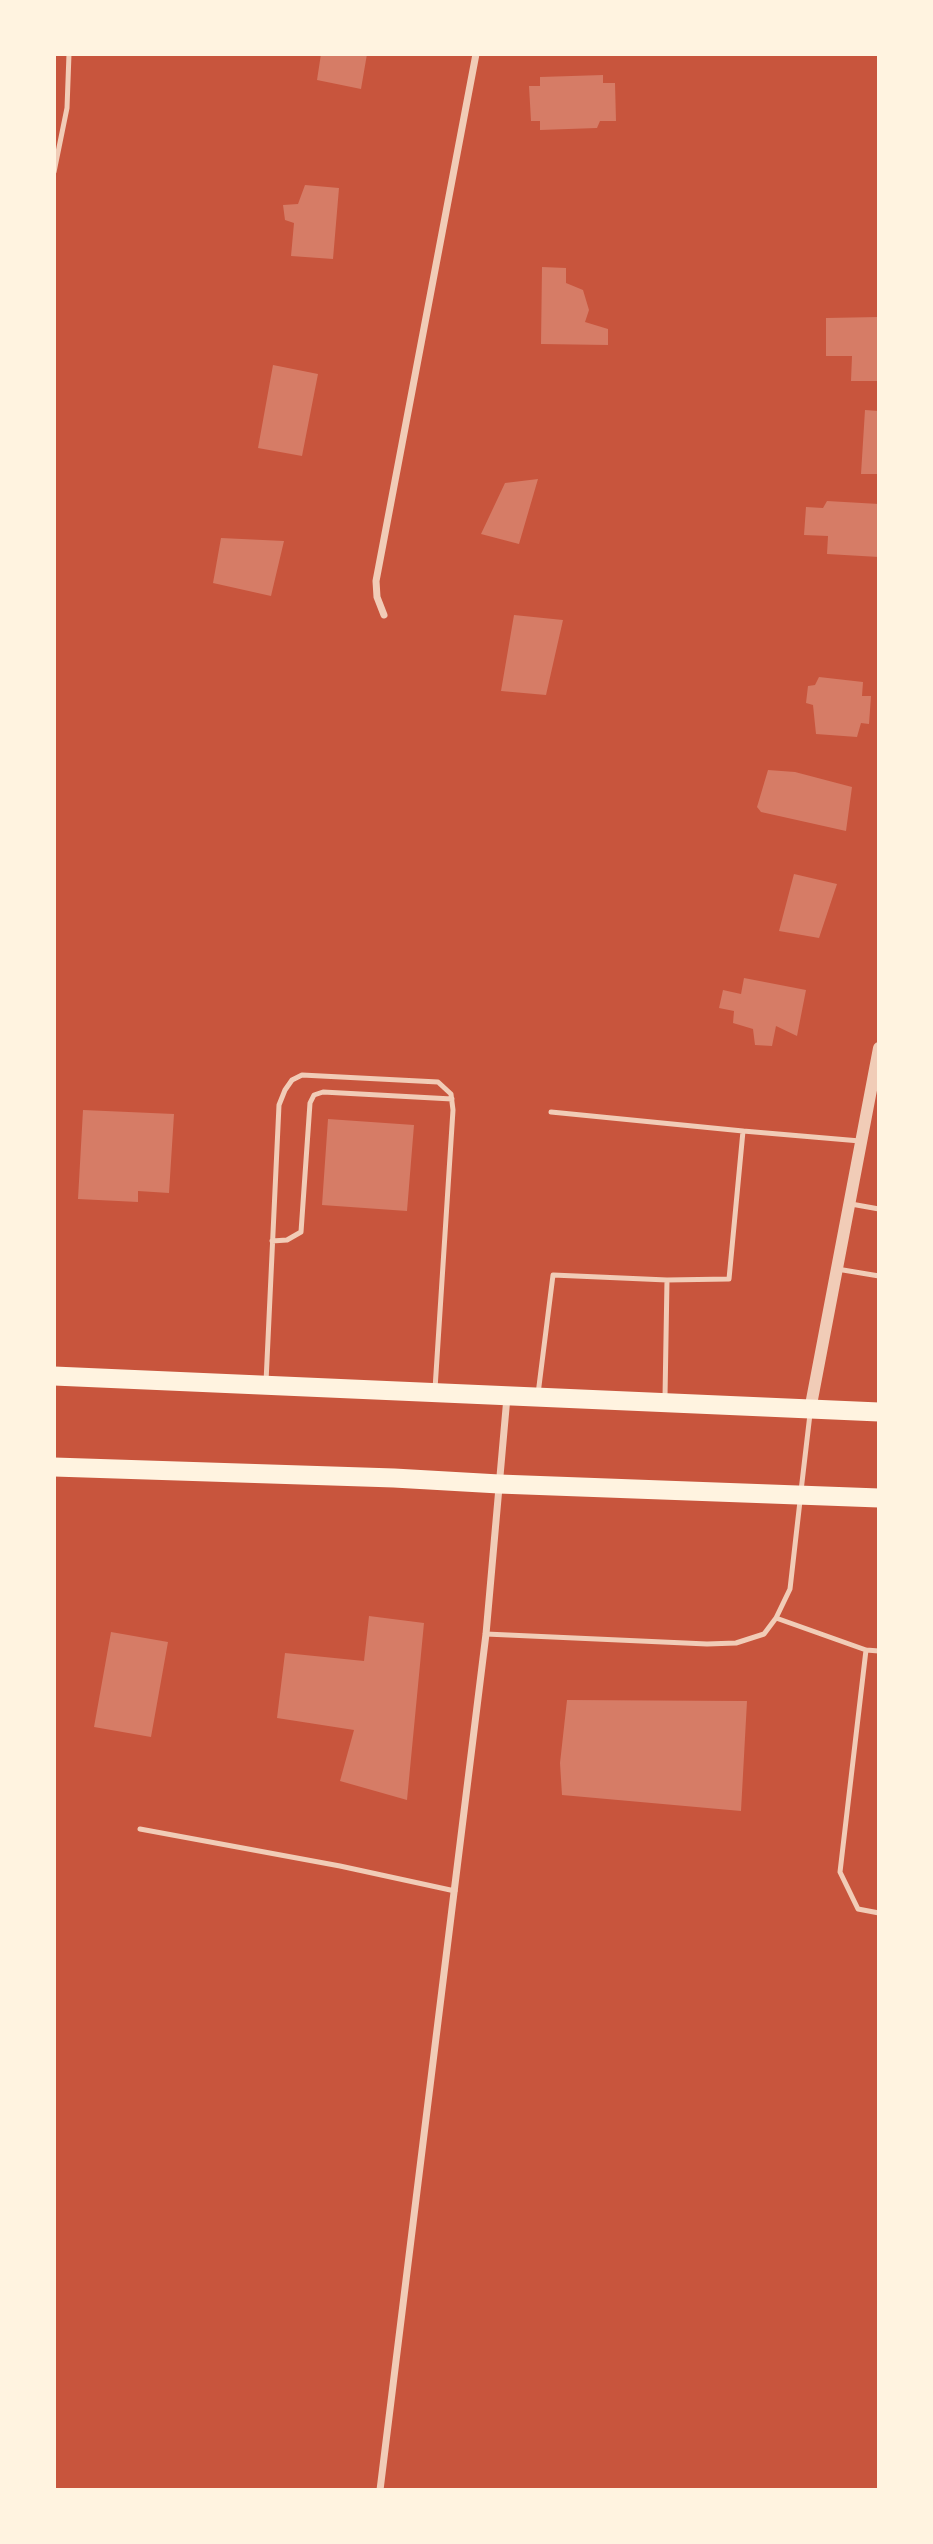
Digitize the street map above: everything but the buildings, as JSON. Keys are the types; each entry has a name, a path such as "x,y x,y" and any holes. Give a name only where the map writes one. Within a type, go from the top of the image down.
{"highway":[{"path":"54,1376 879,1412"},
{"path":"54,1467 879,1498"}],"street":[{"path":"384,615 377,597 376,581 476,54"},
{"path":"810,1410 879,1048"},
{"path":"380,2490 486,1634 507,1396"}],"lane":[{"path":"54,172 64,122 69,54"},
{"path":"54,121 64,122"},
{"path":"265,1385 279,1105 292,1080 302,1075 438,1082 446,1087 452,1099 435,1392"},
{"path":"272,1241 286,1240 301,1232 310,1103 314,1095 323,1092 452,1099"},
{"path":"551,1112 861,1141"},
{"path":"537,1397 554,1275 667,1280 729,1279 743,1131"},
{"path":"849,1204 879,1209"},
{"path":"837,1269 879,1276"},
{"path":"665,1403 667,1280"},
{"path":"486,1634 707,1644 736,1643 764,1634 776,1618 790,1589 810,1410"},
{"path":"776,1618 866,1650 879,1651"},
{"path":"866,1650 840,1872 858,1909 879,1913"},
{"path":"140,1829 340,1866 455,1891"}]}
